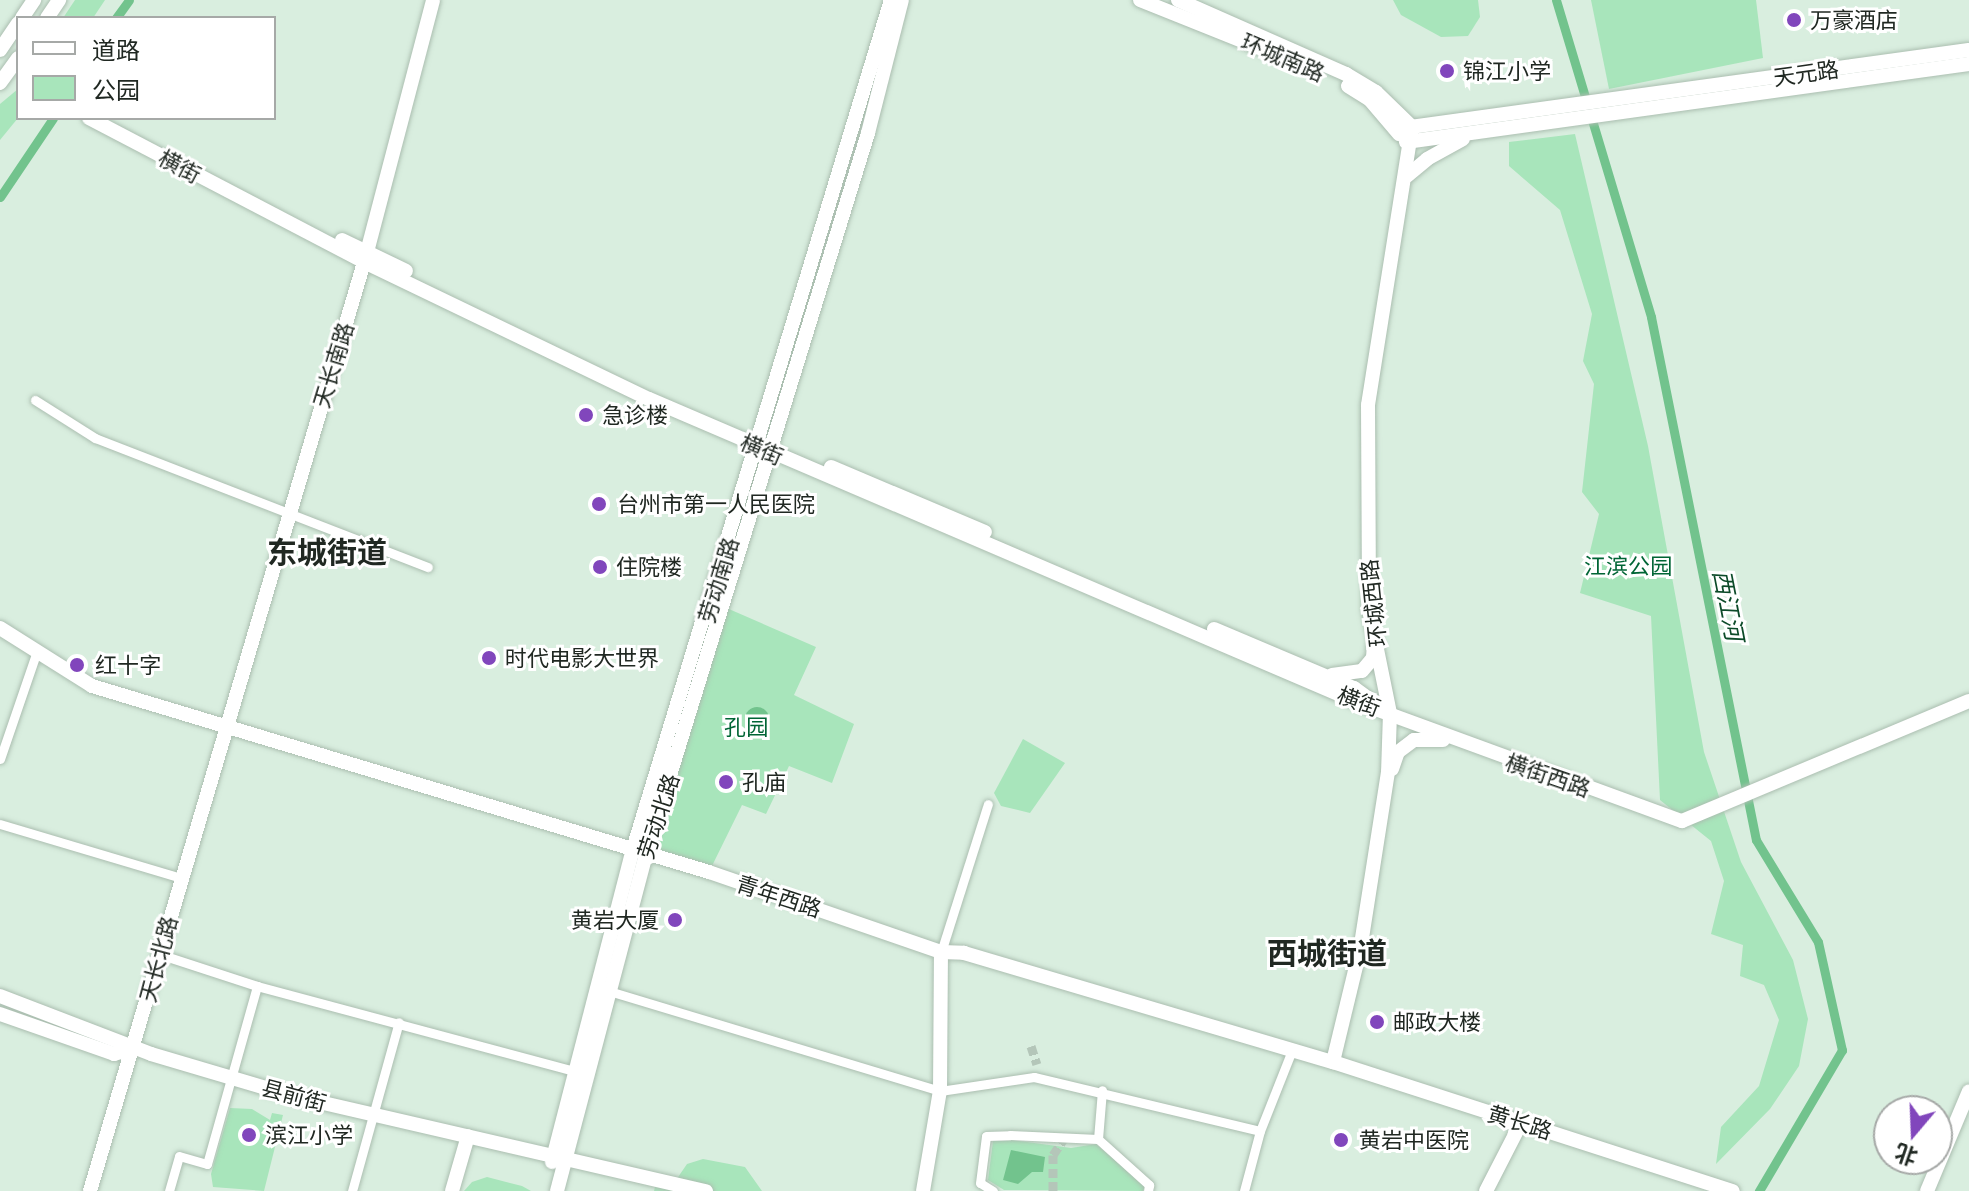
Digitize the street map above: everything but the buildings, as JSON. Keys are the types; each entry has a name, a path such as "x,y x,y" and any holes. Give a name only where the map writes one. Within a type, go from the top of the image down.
{"street":[{"name":"天长南路","path":"225,727 365,257 433,0"},
{"name":"劳动南路","path":"582,1072 639,851 764,445 891,0"},
{"name":"劳动南路","path":"764,445 868,133 902,0"},
{"name":"环城南路","path":"1140,0 1182,4 1343,83 1370,100 1406,142"},
{"path":"1182,4 1346,74 1376,92 1412,127"},
{"path":"0,50 16,26"},
{"name":"天元路","path":"1643,104 1969,50"},
{"name":"天元路","path":"1643,104 1969,64"},
{"path":"1396,129 1541,118 1643,104"},
{"path":"1407,176 1457,141 1541,118"},
{"name":"横街","path":"93,120 365,257 764,445 1354,688 1390,713"},
{"name":"横街","path":"114,120 365,257"},
{"path":"1412,127 1406,142 1493,131"},
{"name":"环城西路","path":"1333,1062 1360,950 1386,785 1390,713 1374,635 1367,528 1368,405 1407,176 1406,142"},
{"path":"35,400 95,438 428,567"},
{"name":"横街","path":"1065,571 1390,713"},
{"name":"青年西路","path":"0,628 92,686 639,851 941,952 964,953 1333,1062"},
{"path":"1307,669 1341,677 1362,671 1373,658 1374,635"},
{"path":"0,759 37,651"},
{"name":"横街西路","path":"1390,713 1457,742 1682,821 1969,701"},
{"name":"天长北路","path":"90,1191 225,727"},
{"path":"1386,785 1398,752 1414,740 1457,742"},
{"path":"923,1191 940,1091 941,952 988,804"},
{"path":"0,824 181,878"},
{"name":"劳动北路","path":"557,1191 582,1072 609,991 639,851"},
{"path":"159,954 257,986 582,1072"},
{"path":"169,1191 179,1156 207,1164 257,986"},
{"path":"609,991 940,1091 1034,1077 1102,1090 1260,1131"},
{"name":"县前街","path":"0,996 134,1048 229,1077 463,1137 706,1191"},
{"name":"县前街","path":"0,1014 114,1054 134,1048"},
{"path":"352,1191 399,1022"},
{"path":"1244,1191 1260,1131 1292,1050"},
{"name":"黄长路","path":"1333,1062 1733,1191"},
{"path":"1034,1077 1037,1064"},
{"path":"1098,1139 1102,1090"},
{"path":"1927,1191 1969,1091"},
{"path":"1486,1191 1521,1123"},
{"path":"993,1191 980,1183 986,1136 1098,1139 1149,1185 1148,1191"},
{"path":"452,1191 463,1137"}],"green space":[{"path":"75,0 105,0 94,16 64,16"},
{"path":"1393,0 1478,0 1480,17 1468,36 1441,37 1401,15"},
{"path":"1591,0 1756,0 1763,58 1609,89"},
{"path":"16,91 16,120 0,140 0,104"},
{"name":"江滨公园","path":"1575,134 1648,446 1704,752 1741,862 1793,960 1808,1019 1799,1066 1770,1109 1716,1164 1721,1127 1759,1086 1779,1020 1764,985 1740,976 1743,945 1711,934 1724,881 1711,841 1660,800 1651,616 1580,593 1599,514 1582,492 1594,384 1583,361 1592,314 1560,210 1509,166 1509,142"},
{"name":"孔园","path":"722,606 816,647 794,695 854,724 832,783 789,766 766,814 742,805 709,872 646,853"},
{"path":"1023,739 1065,763 1030,813 1001,806 994,793"},
{"path":"230,1108 252,1109 270,1120 272,1113 283,1115 264,1191 213,1187 211,1174"},
{"path":"1013,1140 1071,1148 1096,1144 1145,1186 1143,1191 1004,1190 988,1180 993,1141"},
{"path":"703,1159 745,1167 762,1191 654,1191 657,1179 674,1183 687,1164"},
{"path":"487,1177 531,1191 464,1191 472,1182"}],"shaded area":[{"path":"757,707 765,711 769,719 765,727 757,731 749,727 745,719 749,711"},
{"path":"1011,1150 1045,1157 1043,1172 1032,1172 1018,1184 1003,1180"}],"waterway":[{"path":"117,16 129,0"},
{"name":"西江河","path":"1556,0 1651,317 1756,840 1818,942 1842,1050 1759,1191"},
{"path":"0,197 52,120"}],"tunnel":[{"path":"1031,1046 1037,1064"},
{"path":"1053,1191 1053,1155 1063,1140"}],"place":[{"name":"万豪酒店","path":"1794,20"},
{"name":"锦江小学","path":"1447,71"},
{"name":"急诊楼","path":"586,415"},
{"name":"台州市第一人民医院","path":"599,504"},
{"name":"住院楼","path":"600,567"},
{"name":"时代电影大世界","path":"489,658"},
{"name":"红十字","path":"77,665"},
{"name":"孔庙","path":"726,782"},
{"name":"黄岩大厦","path":"675,920"},
{"name":"邮政大楼","path":"1377,1022"},
{"name":"滨江小学","path":"249,1135"},
{"name":"黄岩中医院","path":"1341,1140"}],"district":[{"name":"东城街道","path":"327,551"},
{"name":"西城街道","path":"1327,952"}]}
